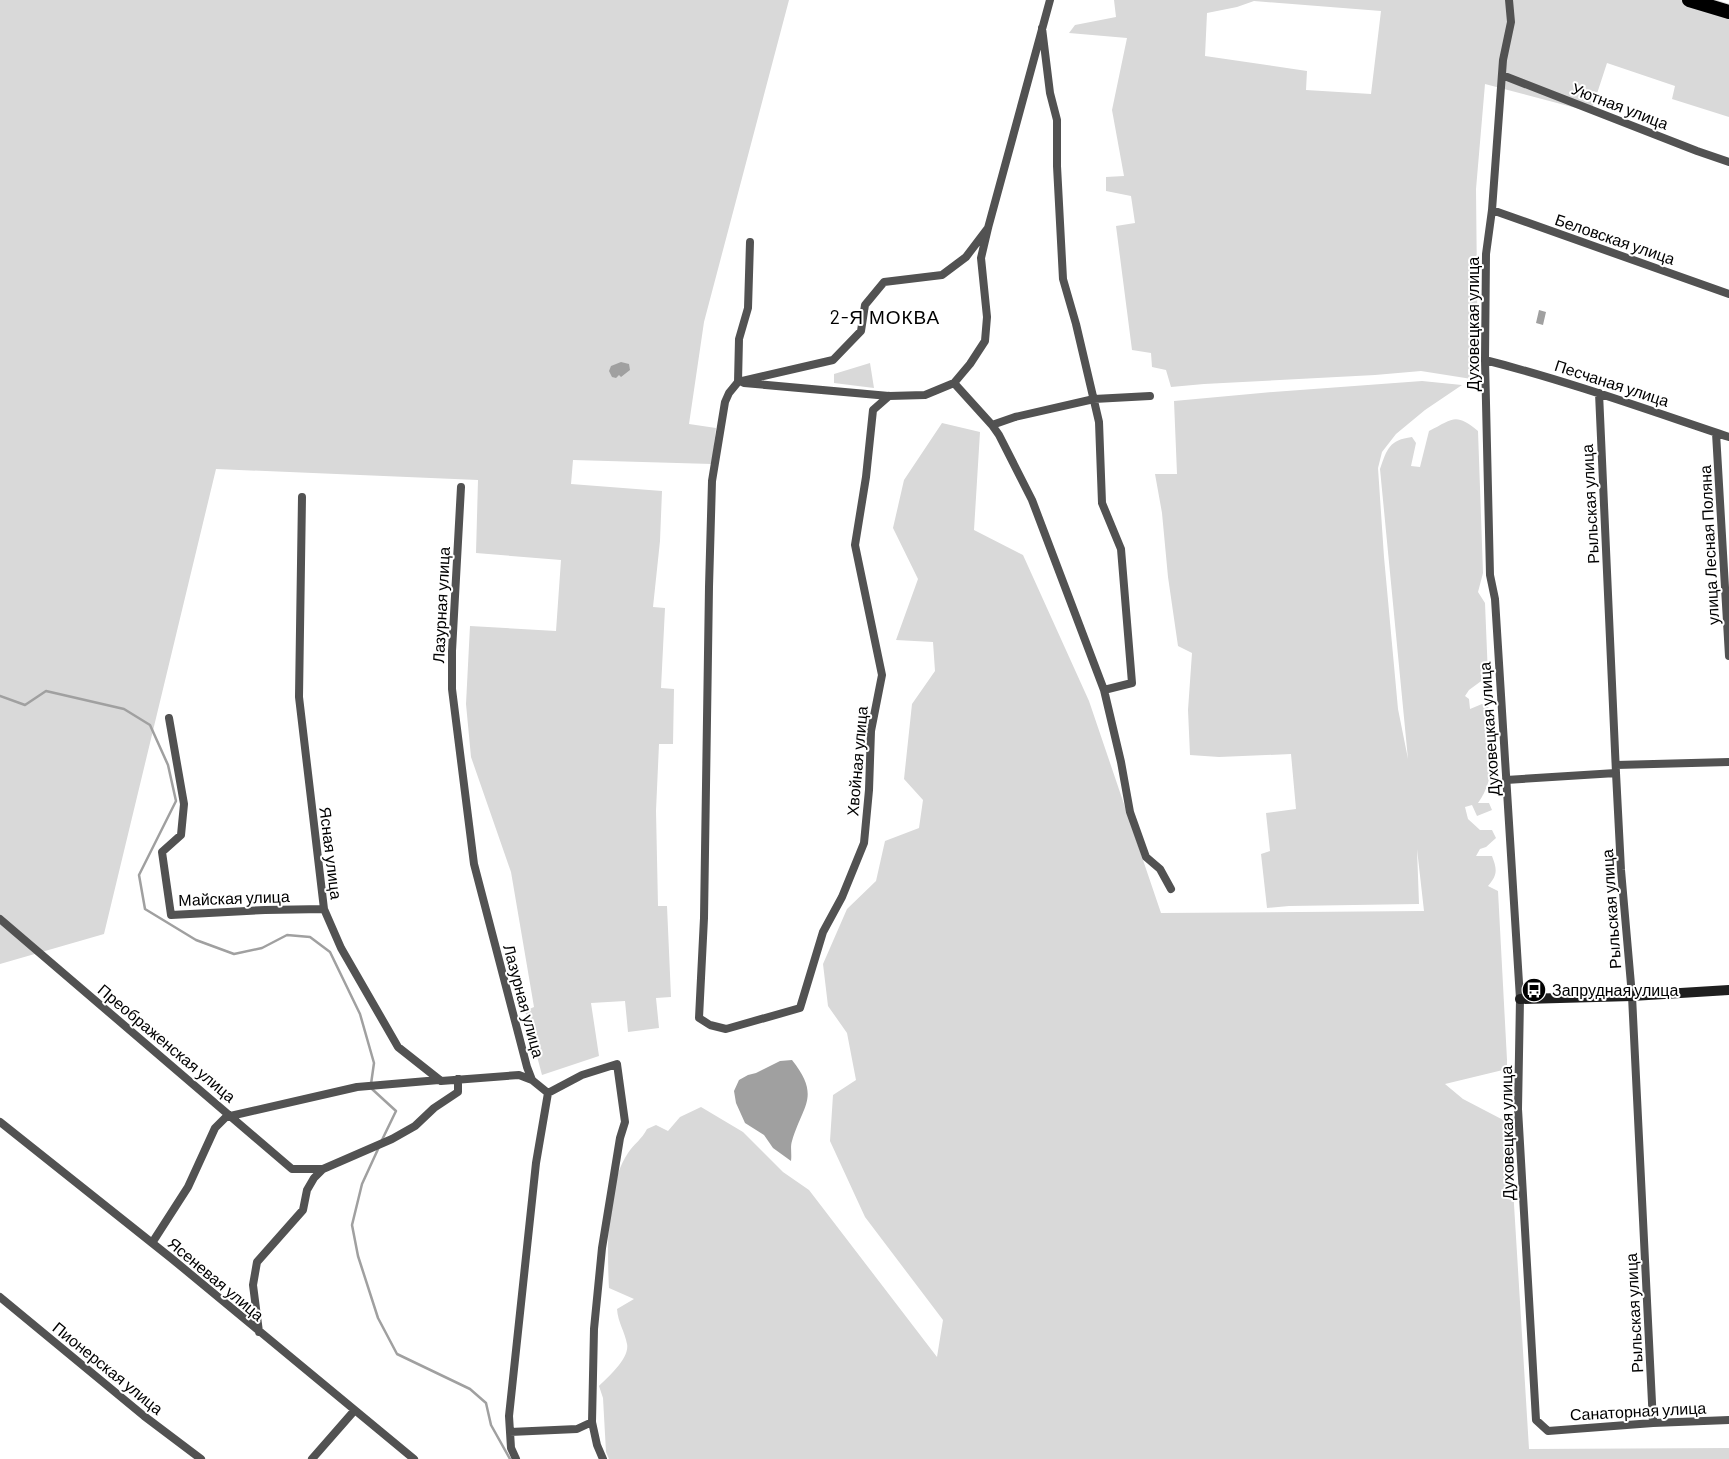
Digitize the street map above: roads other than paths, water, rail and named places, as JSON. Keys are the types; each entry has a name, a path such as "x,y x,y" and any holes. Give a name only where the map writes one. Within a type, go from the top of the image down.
{"highway":[{"path":"1689,0 1729,12"}],"street":[{"path":"738,382 889,396 924,395 954,383 970,364 985,341 987,316 981,258 1050,0"},
{"name":"Духовецкая улица","path":"1509,0 1511,22 1503,60 1492,210 1486,254 1485,360 1490,575 1495,599 1520,999 1518,1110 1530,1332 1536,1420 1548,1430"},
{"path":"1042,28 1050,93 1057,120 1057,166 1063,279 1099,422 1102,503 1121,549 1132,683 1104,690"},
{"name":"Уютная улица","path":"1502,75 1729,162"},
{"name":"Беловская улица","path":"1492,210 1729,294"},
{"path":"738,382 833,360 861,331 865,305 884,282 942,275 966,257 988,228"},
{"path":"738,382 739,338 748,308 750,242"},
{"name":"Песчаная улица","path":"1485,360 1534,372 1729,437"},
{"name":"Хвойная улица","path":"738,382 729,392 725,402 712,482 704,918 700,1018 710,1025 726,1029 800,1008 822,932 842,897 864,843 869,790 871,731 882,675 855,545 874,410 889,396"},
{"path":"954,383 1000,435 1032,500 1104,690 1121,762 1130,812 1146,857 1160,869 1171,889"},
{"name":"Рыльская улица","path":"1599,393 1616,769 1632,996 1653,1423"},
{"path":"992,425 1015,417 1094,399 1150,396"},
{"name":"улица Лесная Поляна","path":"1716,433 1729,656"},
{"name":"Лазурная улица","path":"461,487 452,651 452,689 474,864 527,1066 532,1080 548,1093"},
{"name":"Ясная улица","path":"302,498 299,697 324,909 342,948 398,1047 439,1080"},
{"name":"Майская улица","path":"169,718 184,804 181,835 162,852 171,915 324,909"},
{"path":"1506,780 1616,769 1729,762"},
{"name":"Преображенская улица","path":"0,919 292,1169 323,1169"},
{"path":"1520,999 1632,996 1729,990"},
{"path":"516,1459 511,1448 509,1416 524,1270 540,1138 548,1093 582,1075 617,1064 625,1122 620,1138 602,1248 594,1329 592,1422 597,1445 603,1459"},
{"path":"152,1243 188,1187 215,1128 226,1117 357,1087 519,1075 532,1080"},
{"path":"259,1332 252,1285 257,1262 303,1210 307,1190 314,1178 323,1169 392,1139 415,1126 434,1108 458,1092 458,1079"},
{"name":"Ясеневая улица","path":"0,1122 152,1243 414,1459"},
{"name":"Пионерская улица","path":"0,1297 144,1416 201,1459"},
{"path":"312,1459 354,1411"},
{"name":"Санаторная улица","path":"1548,1430 1729,1420"},
{"path":"510,1432 577,1430 592,1422"}],"waterway":[{"path":"0,696 25,705 46,691 124,709 150,725 168,765 176,801 139,875 145,909 196,940 234,954 262,948 287,935 310,937 330,952 360,1014 374,1063 371,1084"},
{"path":"372,1089 396,1111 381,1142"},
{"path":"379,1147 362,1184 352,1225 358,1256 378,1318 397,1354 470,1389 486,1403 491,1425 510,1459"}],"place":[{"name":"Запрудная улица","path":"1534,990"}],"district":[{"name":"2-Я МОКВА","path":"885,317"}]}
